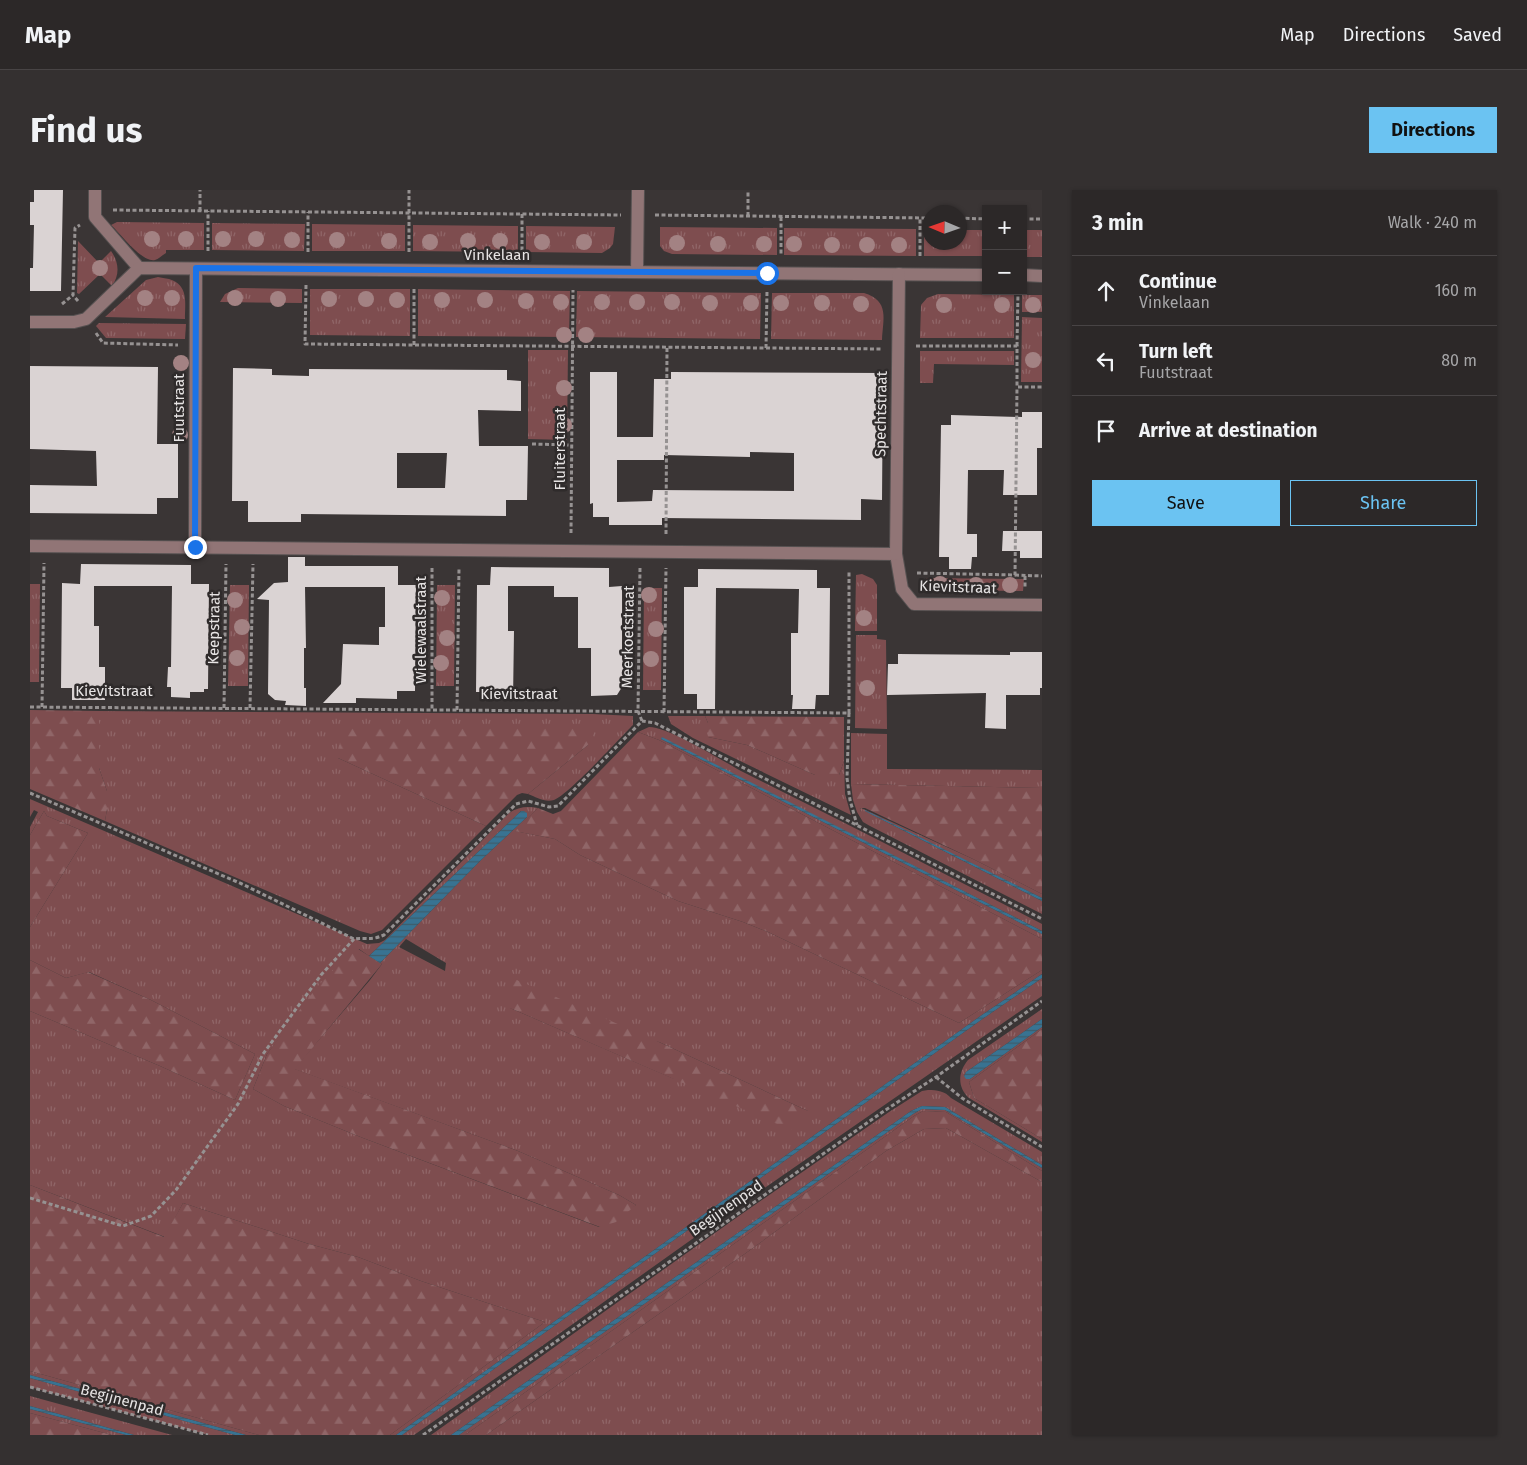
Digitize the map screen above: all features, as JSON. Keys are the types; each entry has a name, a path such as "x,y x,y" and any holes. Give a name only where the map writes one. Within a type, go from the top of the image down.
{"street":[{"path":"30,322 74,322 86,319 139,268 95,217 95,190"},
{"path":"637,272 638,190"},
{"name":"Vinkelaan","path":"139,268 982,275"},
{"name":"Fuutstraat","path":"195,547 196,346 202,269"},
{"name":"Spechtstraat","path":"896,554 899,274"},
{"path":"1027,276 1042,276"},
{"path":"30,546 896,554"},
{"name":"Kievitstraat","path":"896,554 902,588 914,604 1042,605"}],"path":[{"path":"200,190 200,211"},
{"path":"409,190 414,345"},
{"path":"748,190 748,216"},
{"path":"73,296 75,228 109,210 920,218 920,274"},
{"path":"202,269 208,211"},
{"path":"308,212 305,344 880,349 898,346 1017,346"},
{"path":"522,214 522,271"},
{"path":"781,216 781,274"},
{"path":"967,218 982,218"},
{"path":"1027,219 1042,219"},
{"name":"Fluiterstraat","path":"571,552 573,272"},
{"path":"766,348 767,273"},
{"path":"1016,575 1018,295"},
{"path":"86,319 103,342 196,346"},
{"path":"664,712 667,348"},
{"path":"1017,386 1042,387"},
{"path":"532,444 571,445"},
{"path":"42,707 44,546"},
{"name":"Keepstraat","path":"224,708 227,548"},
{"path":"250,708 253,548"},
{"name":"Wielewaalstraat","path":"432,550 432,710"},
{"path":"458,710 460,550"},
{"name":"Meerkoetstraat","path":"640,552 638,712 642,721"},
{"path":"850,554 847,778 850,800 858,826"},
{"path":"898,573 1042,576"},
{"name":"Kievitstraat","path":"30,707 849,714"},
{"path":"30,793 242,884 354,938 373,940 384,935 516,804 528,801 549,807 558,806 642,721 655,723 1042,919"},
{"path":"30,1198 123,1226 150,1216 176,1190 238,1104 263,1054 321,975 354,938"},
{"name":"Begijnenpad","path":"423,1435 884,1111 936,1078 1042,1001"},
{"path":"936,1078 962,1098 1042,1146"},
{"name":"Begijnenpad","path":"30,1387 208,1435"}],"green space":[{"path":"117,222 204,223 204,250 166,250 166,253 158,259 150,260 138,253 111,225"},
{"path":"212,223 305,224 304,251 212,250"},
{"path":"312,224 405,225 405,251 312,251"},
{"path":"413,225 518,226 518,252 413,251"},
{"path":"526,226 615,227 613,244 602,253 526,252"},
{"path":"660,227 777,228 777,255 672,254 664,251 660,246"},
{"path":"784,228 916,229 916,256 784,255"},
{"path":"967,230 982,230 982,256 924,256 924,250 967,250"},
{"path":"1027,230 1042,230 1042,257 1027,257"},
{"path":"78,241 99,263 111,251 118,268 115,282 112,286 100,274 79,294 77,293"},
{"path":"158,277 175,282 183,290 185,319 105,317 146,280"},
{"path":"238,288 302,289 302,303 220,302 225,294"},
{"path":"310,289 410,289 410,336 310,335"},
{"path":"418,289 570,291 569,337 418,336"},
{"path":"577,291 761,293 760,339 576,337"},
{"path":"772,293 864,293 872,296 878,301 883,312 882,340 771,339"},
{"path":"938,294 1014,295 1014,338 920,338 921,305 927,298"},
{"path":"1022,295 1042,295 1042,312 1022,312"},
{"path":"1022,317 1042,318 1042,382 1021,382"},
{"path":"99,323 186,324 185,339 106,338 96,326"},
{"path":"528,350 568,350 567,440 528,439"},
{"path":"920,351 1014,351 1014,365 934,364 933,383 920,383"},
{"path":"862,574 873,579 877,585 877,631 855,631 856,575"},
{"path":"926,578 1024,579 1023,591 935,590 926,587"},
{"path":"30,584 40,584 39,682 30,682"},
{"path":"230,585 249,585 248,686 228,686"},
{"path":"437,585 455,585 454,686 436,686"},
{"path":"644,588 662,588 661,690 643,690"},
{"path":"856,635 877,635 877,639 886,640 887,729 855,728"},
{"path":"30,710 99,711 99,768 107,791 105,821 30,789"},
{"path":"99,711 593,714 633,716 633,725 594,766 561,796 551,801 528,794 588,745 338,758 486,826 382,930 371,934 360,931 105,821 107,791 99,768"},
{"path":"668,716 705,716 708,723 708,737 747,745 815,775 839,775 844,761 845,794 851,815 693,738 671,724"},
{"path":"705,716 844,717 844,761 839,775 815,775 747,745 708,737 708,723"},
{"path":"342,726 591,728 593,734 588,745 528,794 522,793 517,795 486,826 338,758"},
{"path":"649,727 658,728 682,738 741,771 1042,924 1042,931 661,739 1042,934 1042,939 659,740 638,732"},
{"path":"638,732 659,740 1042,939 1042,970 959,1023 768,932 678,901 580,855 555,839 514,831 538,808 553,814 561,811"},
{"path":"851,733 887,734 887,769 1042,770 1042,788 851,784"},
{"path":"851,784 1042,788 1042,894 865,808 860,809 861,812 857,812"},
{"path":"30,799 367,944 379,943 385,940 509,813 516,809 538,808 515,831 555,839 580,855 678,901 768,932 959,1023 1042,970 1042,974 979,1017 396,1435 390,1435 545,1322 421,1281 358,1257 309,1244 183,1203 165,1237 30,1185 30,1011 235,1100 255,1054 151,1000 89,972 66,978 30,960 30,927 88,833 47,816 44,811 30,835 30,827 38,812 34,810 30,817","holes":["521,811 527,817 480,861 380,963 382,964 370,980 294,1069 518,1151 619,1195 636,1205 599,1227 363,1138 284,1106 253,1089 267,1054 282,1035 359,949 369,956","406,939 446,963 445,971 399,947","510,1008 659,1042 808,1111 672,1078"]},
{"path":"861,808 973,859 1042,894 1042,898 865,811 1042,901 1042,914 863,822 857,812 861,812"},
{"path":"44,811 47,816 88,833 30,927 30,835"},
{"path":"355,947 382,964 295,1069 518,1151 619,1195 636,1205 616,1222 600,1227 363,1138 284,1106 253,1089 267,1054 317,987"},
{"path":"30,960 66,978 88,972 151,1000 255,1054 235,1100 30,1011"},
{"path":"510,977 659,1042 808,1111 791,1130 510,1008"},
{"path":"1042,978 1042,996 740,1205 414,1435 402,1435 981,1020"},
{"path":"1042,1009 1042,1019 966,1072 964,1076 970,1079 1042,1027 1042,1029 969,1082 974,1098 1042,1139 1042,1142 969,1098 962,1089 960,1079 962,1069 968,1060"},
{"path":"1042,1029 1042,1139 974,1098 969,1082"},
{"path":"922,1091 943,1092 1042,1152 1042,1165 945,1107 922,1106 911,1111 451,1435 431,1435 736,1218 889,1112"},
{"path":"922,1109 945,1110 1042,1168 1042,1171 946,1112 923,1111 465,1435 459,1435 913,1114"},
{"path":"923,1111 946,1112 1042,1171 1042,1182 946,1128 924,1129 886,1151 746,1253 486,1435 465,1435 914,1116"},
{"path":"946,1128 1042,1182 1042,1435 486,1435 746,1253 886,1151 924,1129"},
{"path":"30,1185 164,1237 183,1203 309,1244 358,1257 421,1281 545,1322 390,1435 259,1435 30,1371"},
{"path":"30,1371 259,1435 246,1435 30,1375"},
{"path":"30,1378 235,1435 209,1435 30,1387"},
{"path":"30,1396 172,1435 134,1435 30,1406"},
{"path":"30,1409 126,1435 112,1435 30,1413"},
{"path":"30,1413 112,1435 30,1435"}],"water":[{"path":"662,737 1042,931 1042,934 661,739"},
{"path":"521,811 527,813 527,817 480,861 380,963 369,956"},
{"path":"865,811 1042,898 1042,901"},
{"path":"1042,974 1042,978 402,1435 396,1435 979,1017"},
{"path":"1042,1019 1042,1027 970,1079 966,1079 964,1076 966,1072"},
{"path":"922,1106 945,1107 1042,1165 1042,1168 945,1110 922,1109 459,1435 451,1435 911,1111"},
{"path":"30,1375 246,1435 235,1435 30,1378"},
{"path":"30,1406 134,1435 126,1435 30,1409"}],"building":[{"path":"34,190 63,190 61,291 30,291 30,268 33,268 34,225 30,225 30,202 34,202"},
{"path":"30,366 158,367 157,444 178,444 178,498 157,498 157,514 30,513 30,485 97,486 96,451 30,449"},
{"path":"233,368 272,369 272,375 309,376 309,369 507,370 507,380 521,381 521,411 478,410 479,446 528,446 527,500 506,500 506,516 301,514 301,522 248,522 248,501 232,501","holes":["397,453 447,453 445,488 397,488"]},
{"path":"590,372 617,372 617,437 653,437 654,379 671,379 671,372 883,373 882,500 861,499 861,520 662,518 662,525 609,525 609,517 593,517 593,503 590,504","holes":["750,452 794,453 794,491 653,490 652,501 617,502 617,460 664,460 664,455 750,457"]},
{"path":"1022,412 1042,412 1042,448 1037,448 1037,495 1003,495 1004,470 968,470 967,534 977,534 977,557 972,557 971,569 949,569 949,557 939,557 941,425 951,425 951,415 1022,417"},
{"path":"1003,531 1042,531 1042,558 1020,558 1020,551 1002,551"},
{"path":"288,557 305,557 305,566 398,566 398,585 416,585 415,691 397,691 397,699 356,698 356,703 323,703 341,684 343,644 379,645 379,627 385,627 385,587 305,587 306,648 304,648 304,688 306,688 306,706 285,705 286,701 275,700 268,694 269,600 257,599 274,583 288,582"},
{"path":"81,564 191,565 191,584 209,584 208,689 204,689 204,692 190,692 190,698 171,697 171,687 167,687 168,667 171,667 172,586 94,586 94,626 99,626 99,667 105,667 105,700 72,700 72,688 61,688 62,583 80,584"},
{"path":"491,567 609,568 609,587 622,586 622,659 627,661 626,679 622,682 622,687 617,695 591,696 591,648 578,648 578,597 554,597 554,586 508,586 508,631 514,631 513,700 490,700 490,692 476,692 477,585 490,585"},
{"path":"698,569 817,570 817,588 830,588 829,695 816,695 815,709 792,709 791,633 798,633 799,589 716,588 715,709 697,709 697,694 684,694 684,587 698,587"},
{"path":"1010,652 1042,652 1042,688 1040,688 1040,695 1006,695 1006,729 985,728 986,693 887,695 888,664 898,664 898,654 1010,655"}],"route":[{"path":"195,547 196,268 767,273"}]}
